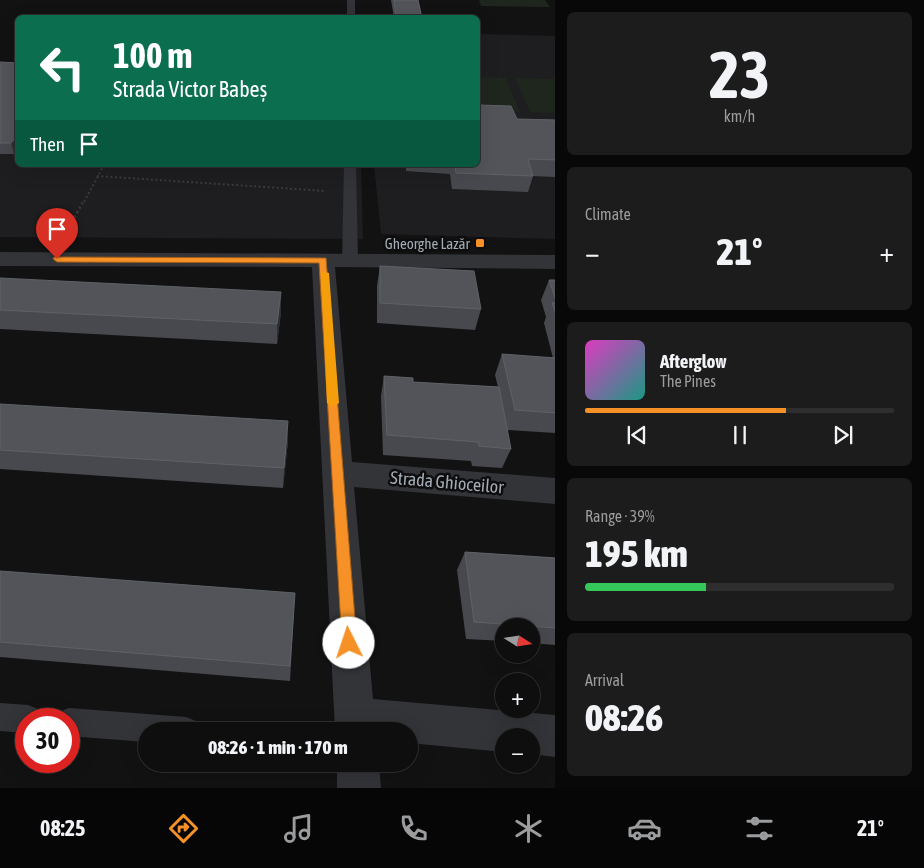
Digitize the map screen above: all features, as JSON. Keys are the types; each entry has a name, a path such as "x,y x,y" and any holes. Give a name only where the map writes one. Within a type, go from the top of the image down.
{"street":[{"path":"0,259 555,262"},
{"path":"336,260 338,473 355,722"},
{"name":"Strada Ghioceilor","path":"338,473 555,491"},
{"path":"418,728 555,736"},
{"path":"358,772 359,788"}],"lane":[{"path":"351,0 351,15"},
{"path":"336,260 350,193 350,167"},
{"path":"0,716 15,718"},
{"path":"80,723 138,727"}],"path":[{"path":"64,237 103,167"},
{"path":"97,176 350,193"}],"shaded area":[{"path":"479,0 545,0 550,7 481,6"},
{"path":"480,34 555,36 555,239 381,234 374,167 480,167"},
{"path":"15,70 15,167 361,167 363,239 0,237 0,88"},
{"path":"480,77 506,78 520,112 480,110"},
{"path":"515,78 555,79 555,113 530,112"}],"building":[{"path":"394,0 418,0 421,15 396,15"},
{"path":"0,62 15,63 15,138 11,143 0,143"},
{"path":"480,105 511,106 517,119 555,120 555,160 528,159 533,176 456,173 455,167 480,167"},
{"path":"380,266 474,271 481,309 380,303"},
{"path":"0,278 281,292 277,324 0,310"},
{"path":"549,280 555,280 555,297"},
{"path":"502,354 555,358 555,413 515,410"},
{"path":"384,376 413,378 413,382 499,387 511,449 479,446 478,442 387,435"},
{"path":"0,404 288,421 284,468 0,450"},
{"path":"465,552 555,558 555,628 540,627 540,618 495,618 495,624 474,622"},
{"path":"0,571 295,593 290,666 0,642"}],"slow traffic":[{"path":"324,273 333,403"}],"place":[{"name":"Gheorghe Lazăr","path":"480,243"}],"route":[{"path":"57,259 323,260 349,643"}]}
